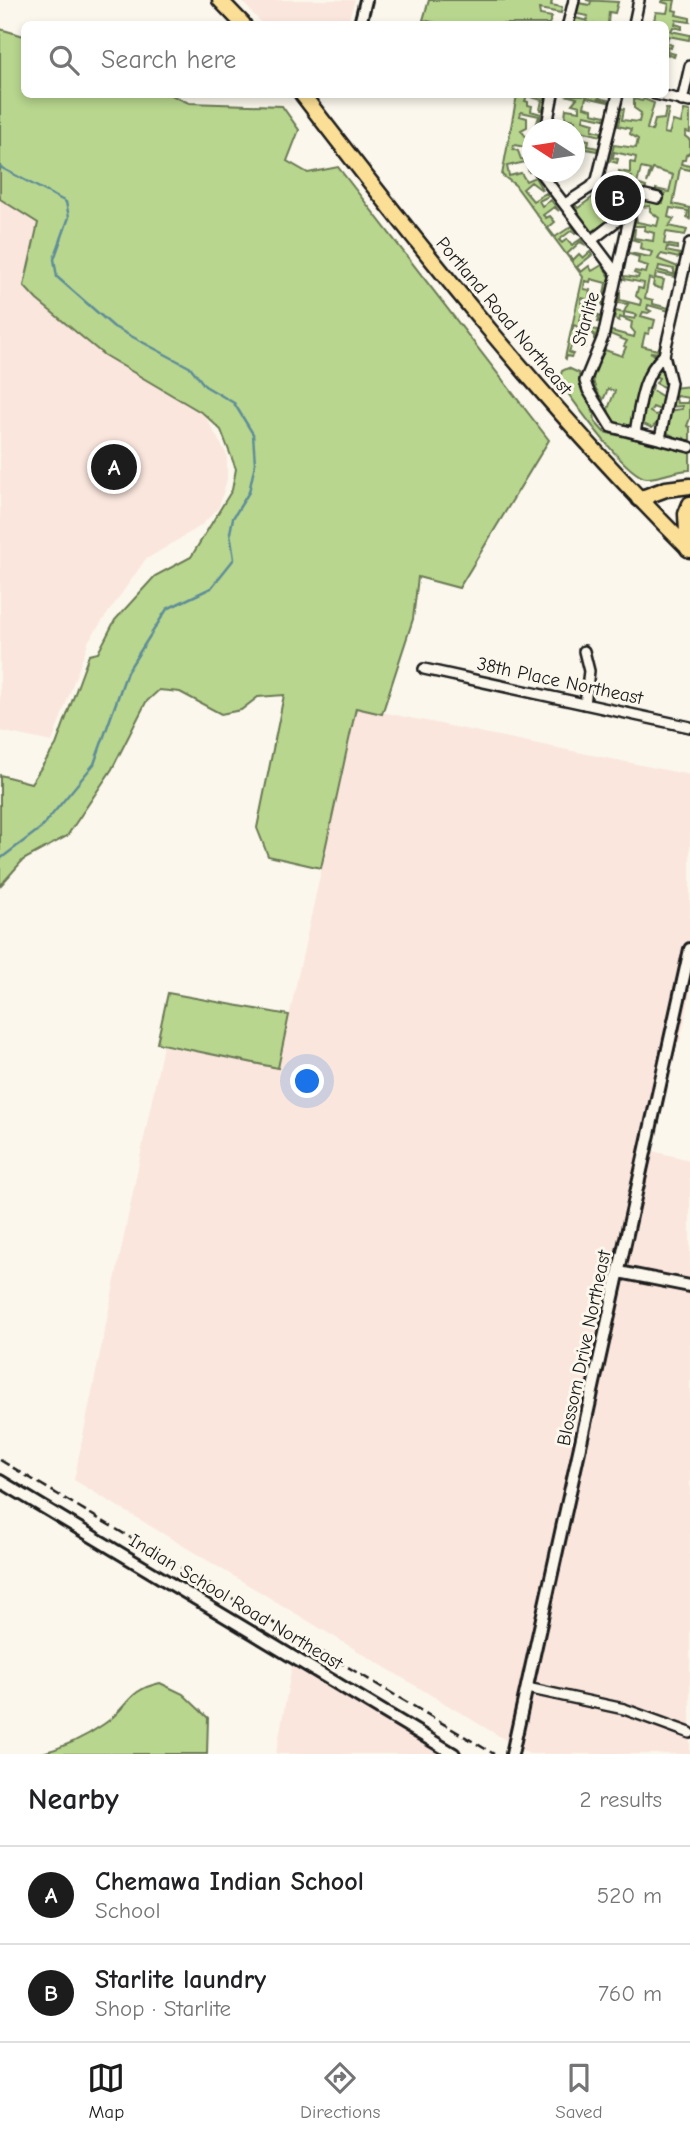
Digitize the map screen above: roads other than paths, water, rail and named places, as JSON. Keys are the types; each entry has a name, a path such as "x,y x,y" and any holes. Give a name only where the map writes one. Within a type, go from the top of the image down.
{"main road":[{"path":"220,0 240,21"},
{"name":"Portland Road Northeast","path":"305,98 412,237 505,350 639,499 689,550"},
{"path":"639,499 666,489 690,486"},
{"path":"689,550 686,514 690,504"}],"street":[{"path":"361,21 366,0"},
{"path":"569,21 574,0"},
{"path":"635,21 639,0"},
{"path":"669,98 686,102 690,66"},
{"path":"548,119 552,98"},
{"path":"565,204 597,180 617,98"},
{"path":"548,182 617,274"},
{"path":"592,240 631,210 638,197 645,195 658,198"},
{"name":"Starlite","path":"631,210 603,337 585,381 611,427 690,447"},
{"path":"660,439 671,383 664,355 690,243"},
{"path":"635,433 646,379 651,368 664,355"},
{"path":"584,651 589,671 585,704"},
{"name":"38th Place Northeast","path":"424,669 690,727"},
{"name":"Blossom Drive Northeast","path":"512,1754 687,981 690,949"},
{"path":"619,1272 690,1286"},
{"name":"Indian School Road Northeast","path":"0,1481 454,1754"},
{"path":"527,1688 624,1709 690,1733"}],"waterway":[{"path":"0,167 66,202 69,217 54,259 57,277 114,327 191,368 205,386 234,403 253,434 255,464 249,492 233,518 230,533 234,559 211,588 167,609 127,672 94,764 41,828 0,859"}],"railway":[{"path":"0,1460 494,1754"}],"place":[{"name":"Starlite laundry","path":"618,198"},
{"name":"Chemawa Indian School","path":"114,467"}]}
